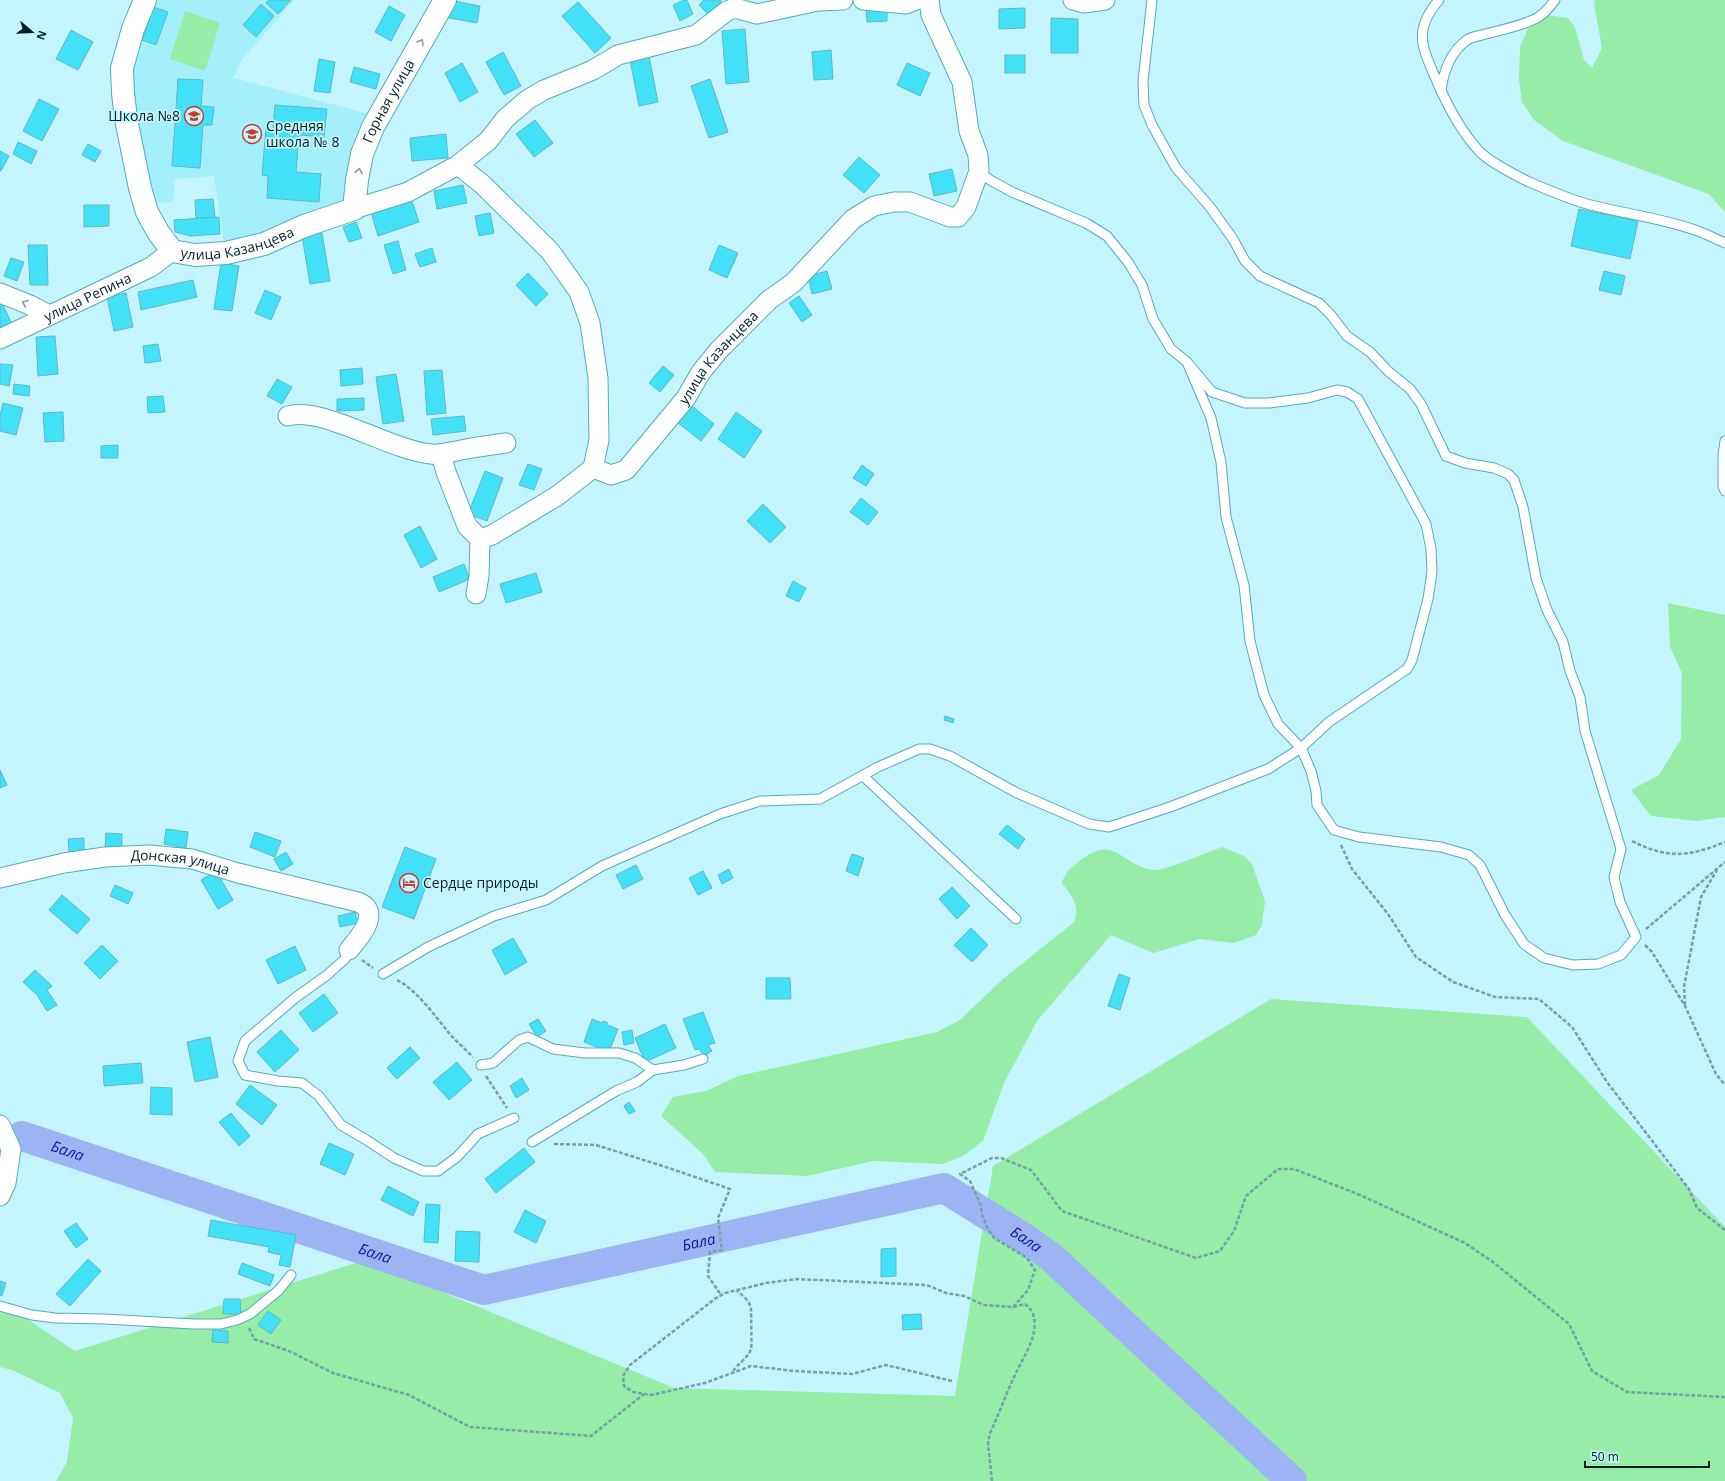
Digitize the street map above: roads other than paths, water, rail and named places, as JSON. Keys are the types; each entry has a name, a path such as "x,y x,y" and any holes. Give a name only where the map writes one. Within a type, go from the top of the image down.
{"street":[{"name":"улица Казанцева","path":"145,0 133,29 122,68 126,119 140,188 147,212 158,232 172,251 195,255 226,253 264,244 304,226 408,192 458,165 488,141 505,119 528,100 544,90 593,70 618,55 696,35 727,11 732,4 757,14 818,1 843,0"},
{"name":"Горная улица","path":"354,209 357,180 362,154 370,134 445,0"},
{"path":"863,0 906,4 916,0"},
{"name":"улица Казанцева","path":"593,468 611,475 626,470 686,398 701,372 719,350 769,300 793,283 852,219 874,206 894,202 910,202 950,217 958,217 966,207 979,171 978,155 969,131 962,82 932,15 929,0"},
{"path":"1073,0 1084,3 1105,0"},
{"path":"458,165 482,184 550,251 579,292 590,323 598,378 599,440 593,468 557,496 492,535 480,539"},
{"name":"улица Репина","path":"0,339 151,267 172,251"},
{"path":"0,293 30,305 49,315"},
{"path":"288,416 297,413 309,414 381,441 430,454 441,454 506,443"},
{"path":"441,454 446,472 467,526 480,539 479,576 476,594"},
{"name":"Донская улица","path":"0,878 64,863 105,857 148,855 192,858 238,873 358,902 366,907 369,916 366,926 349,950"},
{"path":"0,1126 11,1149 6,1183 0,1196"}],"lane":[{"path":"1152,0 1143,81 1144,105 1152,125 1176,168 1210,207 1233,239 1245,261 1260,276 1319,303 1347,336 1370,352 1388,371 1410,389 1421,404 1446,456 1465,462 1494,468 1508,474 1514,480 1523,507 1536,578 1547,610 1563,642 1570,671 1580,697 1585,730 1621,849 1614,877 1620,902 1636,937 1621,954 1598,964 1573,965 1544,958 1524,944 1505,915 1480,865 1469,855 1441,848 1359,837 1334,830 1316,805 1316,791 1312,771 1301,748 1278,724 1264,695 1249,635 1244,585 1226,517 1220,462 1211,418 1187,362"},
{"path":"1439,0 1424,21 1421,40 1441,92 1461,127 1481,153 1513,174 1553,192 1590,205 1635,214 1695,230 1725,243"},
{"path":"1441,92 1442,78 1447,67 1454,53 1467,40 1496,31 1516,27 1537,18 1555,0"},
{"path":"383,974 428,947 480,922 494,916 546,900 602,866 720,814 760,801 820,799 919,749 930,749 950,756 1017,793 1089,824 1109,827 1160,810 1268,769 1301,748 1329,722 1407,669 1412,660 1428,599 1432,572 1431,549 1426,524 1358,399 1347,392 1337,390 1308,398 1269,403 1245,403 1212,392 1187,362 1171,349 1153,319 1142,285 1128,262 1107,236 1086,223 1012,192 990,180 979,171"},
{"path":"1725,441 1723,454 1725,491"},
{"path":"863,776 1016,919"},
{"path":"349,950 344,959 327,975 295,998 245,1040 238,1061 246,1075 302,1083 319,1096 341,1124 394,1158 423,1171 438,1171 457,1157 478,1134 514,1118"},
{"path":"481,1065 493,1063 519,1040 528,1037 553,1049 584,1053 619,1053 636,1058 653,1070"},
{"path":"532,1142 616,1091 637,1082 653,1070 684,1065 703,1059"},
{"path":"0,1306 32,1315 55,1318 105,1319 149,1323 221,1324 250,1314 273,1295 291,1274"}],"waterway":[{"name":"Бала","path":"22,1136 484,1290 944,1188 1050,1256 1292,1481"}],"place":[{"name":"Школа №8","path":"194,116"},
{"name":"Средняя школа № 8","path":"252,134"},
{"name":"Сердце природы","path":"409,883"}]}
